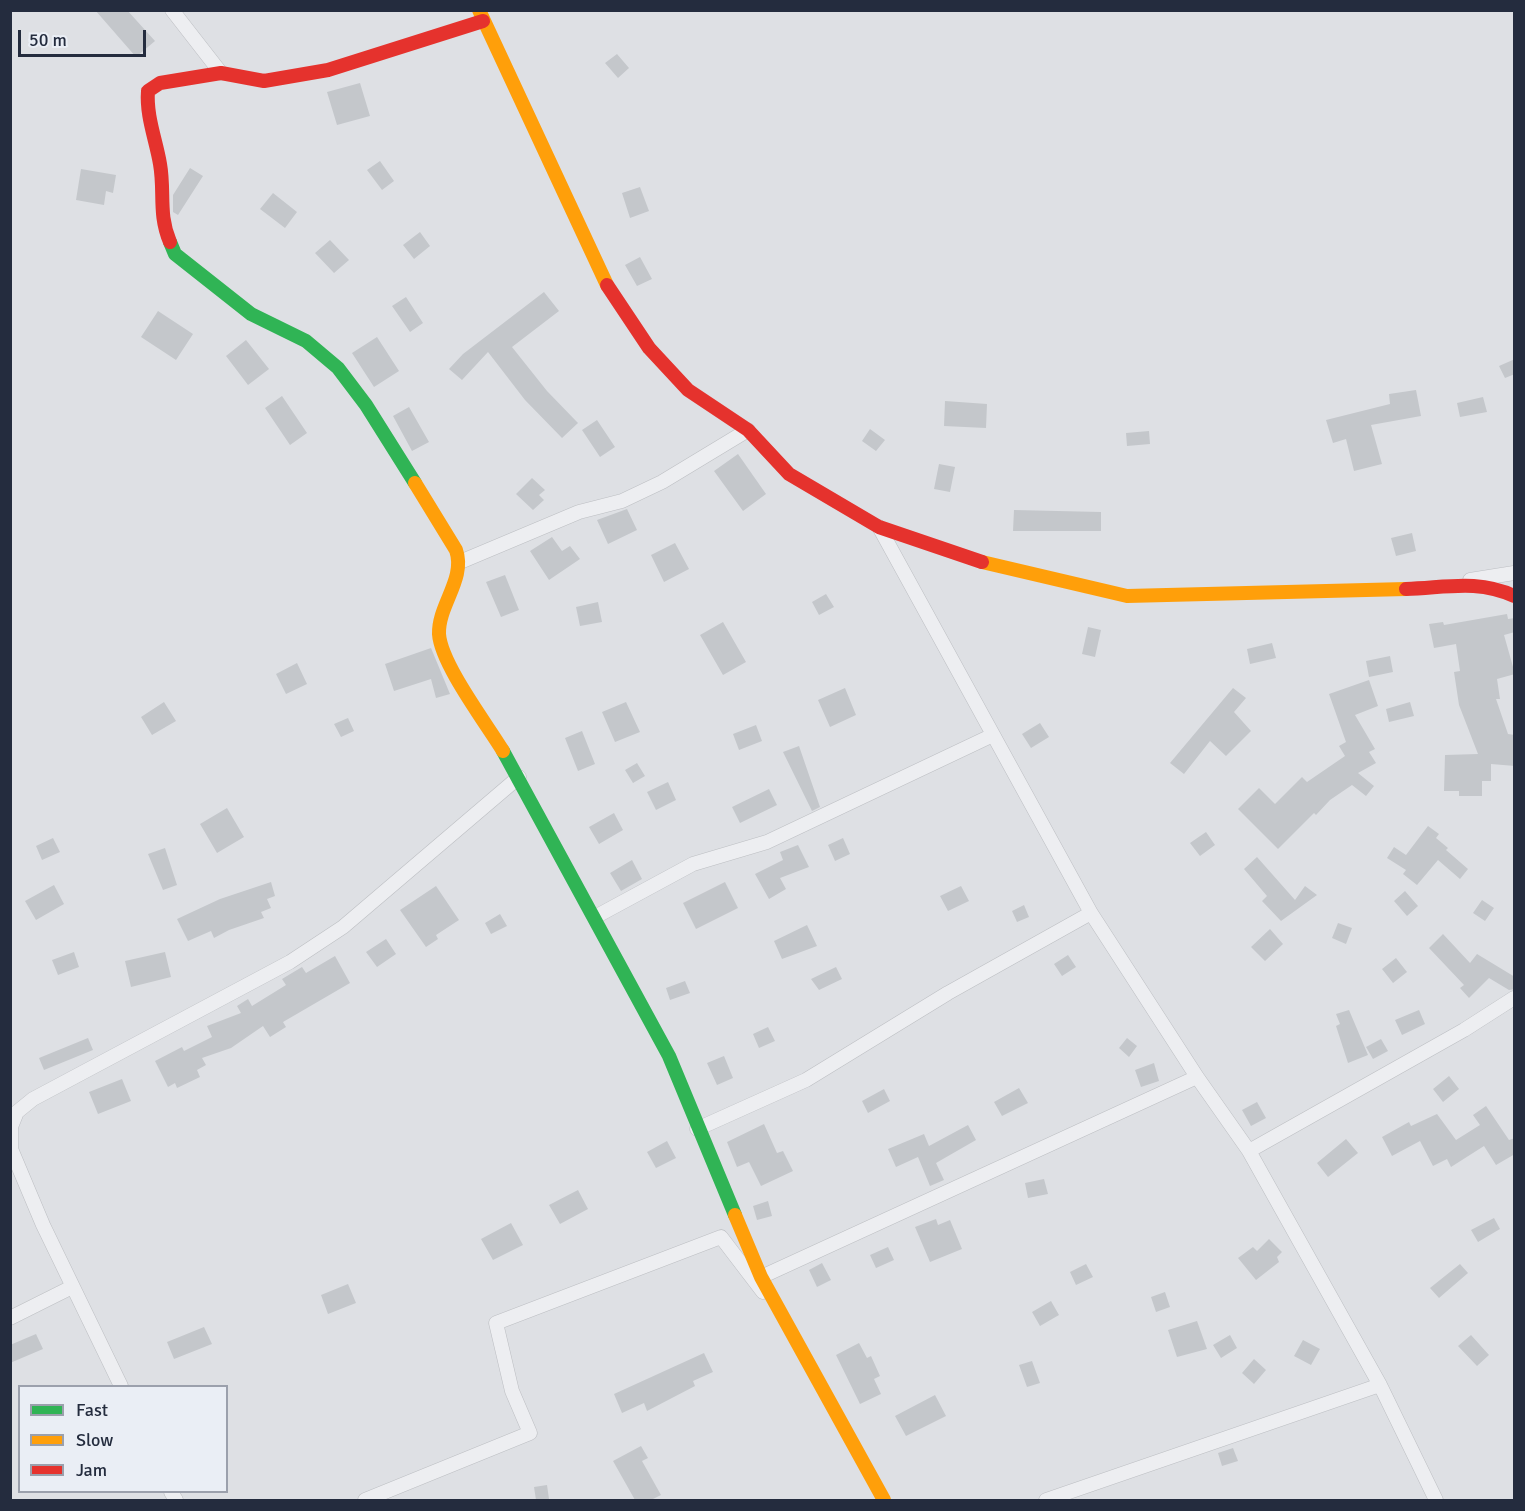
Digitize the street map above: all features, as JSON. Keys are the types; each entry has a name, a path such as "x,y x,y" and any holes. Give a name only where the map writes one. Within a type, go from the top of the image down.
{"street":[{"path":"172,10 221,73"},
{"path":"884,1500 761,1277 697,1129 669,1056 519,777 443,653 438,632 460,562 456,550 435,512 389,446 366,405 338,368 306,341 251,314 176,254 162,223 161,167 147,104 148,91 160,83 221,73 264,81 328,70 481,16 610,291 649,348 688,390 748,430 789,474 879,527 979,561 1127,596 1419,589 1515,573"},
{"path":"460,562 579,512 622,501 662,482 748,430"},
{"path":"879,527 1091,913 1197,1077 1249,1150 1380,1385 1436,1500"},
{"path":"1445,584 1477,584 1506,591 1515,596"},
{"path":"595,917 693,864 767,842 993,735"},
{"path":"121,1385 72,1287 11,1149 14,1107 290,962 334,933 519,777"},
{"path":"697,1129 806,1080 948,993 1091,913"},
{"path":"1249,1150 1464,1030 1515,998"},
{"path":"761,1277 1197,1077"},
{"path":"365,1500 530,1433 512,1391 496,1323 721,1237 789,1328"},
{"path":"10,1318 72,1287"},
{"path":"1046,1500 1380,1385"}],"building":[{"path":"95,10 127,10 155,41 136,57"},
{"path":"617,54 629,68 618,78 605,63"},
{"path":"360,83 370,116 337,125 327,92"},
{"path":"380,161 394,181 382,190 367,170"},
{"path":"190,168 203,176 178,215 173,212 173,195"},
{"path":"81,169 116,175 113,193 106,191 104,205 76,200"},
{"path":"640,187 649,211 630,218 622,193"},
{"path":"273,193 297,212 285,228 260,209"},
{"path":"420,232 430,246 414,259 403,245"},
{"path":"330,240 349,260 334,273 315,253"},
{"path":"640,257 652,279 637,286 625,265"},
{"path":"544,292 559,311 512,347 547,391 578,423 562,438 525,400 488,352 462,380 449,369 463,354"},
{"path":"406,297 423,323 410,332 392,306"},
{"path":"158,311 193,334 176,360 141,337"},
{"path":"377,337 399,371 374,387 352,353"},
{"path":"246,340 269,369 248,385 226,356"},
{"path":"1515,359 1515,374 1505,378 1499,366"},
{"path":"1416,390 1421,416 1371,425 1382,464 1354,471 1346,439 1333,443 1326,420 1390,404 1389,394"},
{"path":"282,396 307,433 290,445 265,408"},
{"path":"1483,397 1487,412 1460,417 1457,403"},
{"path":"945,401 987,404 986,428 944,426"},
{"path":"409,407 429,442 412,451 393,416"},
{"path":"597,420 615,447 600,457 582,430"},
{"path":"870,429 885,440 876,451 862,441"},
{"path":"1149,431 1150,444 1127,446 1126,433"},
{"path":"738,454 766,494 743,511 714,471"},
{"path":"939,464 955,467 950,492 934,489"},
{"path":"532,478 545,490 539,495 544,500 533,510 516,494"},
{"path":"627,509 637,530 608,544 597,520"},
{"path":"1014,510 1101,512 1101,531 1013,531"},
{"path":"1412,533 1416,551 1396,556 1391,538"},
{"path":"552,537 562,551 570,546 580,559 549,580 530,551"},
{"path":"675,543 689,569 664,582 651,555"},
{"path":"505,575 519,610 501,617 486,582"},
{"path":"826,594 834,607 819,615 812,602"},
{"path":"598,602 602,622 580,626 576,607"},
{"path":"1507,614 1508,619 1515,618 1515,632 1504,635 1515,674 1497,679 1500,699 1496,699 1508,734 1515,735 1515,766 1491,764 1491,781 1482,781 1482,796 1459,796 1459,791 1444,791 1445,755 1478,754 1459,705 1454,672 1460,671 1456,644 1434,648 1429,624 1443,622 1444,625"},
{"path":"723,622 746,662 723,675 700,635"},
{"path":"1088,627 1101,630 1095,657 1082,654"},
{"path":"1272,643 1276,658 1250,664 1247,649"},
{"path":"431,648 450,694 436,698 431,679 394,691 385,664"},
{"path":"1390,656 1393,672 1369,677 1366,661"},
{"path":"297,663 307,684 286,694 276,674"},
{"path":"1369,680 1378,706 1355,715 1375,749 1369,752 1376,763 1358,773 1374,786 1366,796 1352,785 1330,800 1316,815 1314,813 1278,849 1238,809 1259,788 1275,804 1302,777 1307,782 1345,756 1339,746 1346,742 1329,694"},
{"path":"845,688 856,715 830,727 818,700"},
{"path":"1233,688 1246,698 1234,712 1251,731 1226,756 1210,741 1184,774 1170,763"},
{"path":"164,702 176,721 152,735 141,717"},
{"path":"626,702 640,732 615,742 602,712"},
{"path":"1410,702 1414,716 1389,722 1386,709"},
{"path":"348,718 354,731 341,737 334,724"},
{"path":"1040,723 1049,737 1031,748 1022,734"},
{"path":"756,725 762,741 739,750 733,734"},
{"path":"582,731 595,764 578,771 565,738"},
{"path":"799,746 820,807 812,811 783,752"},
{"path":"637,763 645,776 633,783 625,770"},
{"path":"668,782 676,800 656,810 647,792"},
{"path":"769,789 777,805 740,823 732,807"},
{"path":"227,808 244,837 217,853 200,824"},
{"path":"614,813 623,830 599,844 589,827"},
{"path":"1428,826 1439,834 1436,838 1448,848 1446,850 1468,869 1460,879 1438,860 1417,885 1403,874 1406,870 1387,858 1394,847 1406,855"},
{"path":"1206,832 1215,845 1200,856 1190,843"},
{"path":"53,838 60,852 42,860 36,846"},
{"path":"843,838 850,854 835,861 828,845"},
{"path":"798,845 809,867 780,878 786,889 769,899 755,874 783,860 780,852"},
{"path":"165,848 177,885 163,890 148,854"},
{"path":"1257,857 1295,900 1305,886 1317,895 1281,921 1262,901 1267,896 1244,869"},
{"path":"632,860 642,879 621,891 610,873"},
{"path":"271,882 275,896 267,899 271,908 261,912 264,918 229,930 214,938 211,931 188,941 177,919 220,899"},
{"path":"725,882 738,908 696,929 683,903"},
{"path":"54,885 64,904 36,920 25,901"},
{"path":"436,886 459,920 436,935 438,939 426,947 400,910"},
{"path":"961,886 969,901 948,911 940,896"},
{"path":"1405,891 1418,906 1407,916 1394,901"},
{"path":"1482,900 1494,908 1485,921 1473,913"},
{"path":"1024,905 1029,917 1017,922 1012,911"},
{"path":"500,914 507,926 491,934 485,923"},
{"path":"1338,923 1352,928 1346,944 1332,938"},
{"path":"807,925 817,946 782,959 774,941"},
{"path":"1270,929 1283,944 1265,961 1251,947"},
{"path":"1443,934 1470,963 1477,954 1515,977 1515,989 1509,990 1489,978 1469,998 1460,988 1464,985 1429,948"},
{"path":"386,939 396,954 377,967 366,952"},
{"path":"74,952 79,967 58,975 52,960"},
{"path":"165,952 171,977 131,987 125,961"},
{"path":"1068,955 1076,967 1062,976 1054,964"},
{"path":"335,956 350,983 283,1022 286,1027 270,1037 263,1026 231,1048 202,1058 206,1065 197,1070 200,1077 177,1088 175,1083 168,1087 155,1061 182,1047 184,1051 212,1037 207,1026 241,1013 237,1006 248,999 252,1006 286,985 282,979 302,967 306,973"},
{"path":"1396,958 1407,972 1393,983 1382,969"},
{"path":"836,967 842,979 819,990 811,979"},
{"path":"685,981 690,993 670,1000 666,988"},
{"path":"1349,1010 1368,1055 1348,1063 1336,1026 1340,1024 1336,1014"},
{"path":"1419,1010 1425,1024 1402,1035 1395,1020"},
{"path":"768,1027 775,1041 759,1048 753,1034"},
{"path":"88,1038 93,1050 44,1070 39,1058"},
{"path":"1127,1038 1137,1046 1129,1057 1119,1048"},
{"path":"1381,1039 1388,1051 1373,1059 1366,1047"},
{"path":"724,1056 733,1078 717,1085 707,1063"},
{"path":"1154,1063 1159,1081 1141,1087 1135,1070"},
{"path":"1449,1076 1459,1089 1443,1102 1433,1089"},
{"path":"122,1079 131,1101 98,1114 89,1092"},
{"path":"1019,1088 1028,1103 1002,1116 994,1102"},
{"path":"884,1089 890,1101 868,1113 862,1101"},
{"path":"1257,1102 1266,1118 1251,1126 1242,1110"},
{"path":"1486,1106 1509,1140 1515,1138 1515,1154 1496,1165 1484,1146 1451,1167 1447,1159 1433,1166 1420,1141 1392,1156 1382,1137 1409,1122 1411,1126 1437,1114 1456,1140 1480,1125 1473,1115"},
{"path":"764,1124 777,1153 783,1151 793,1171 761,1186 749,1162 737,1167 727,1142"},
{"path":"968,1125 976,1140 936,1163 944,1180 930,1186 918,1157 896,1167 888,1149 924,1134 929,1146"},
{"path":"1346,1139 1358,1153 1328,1177 1317,1163"},
{"path":"667,1141 676,1158 656,1168 647,1152"},
{"path":"1044,1179 1048,1194 1028,1198 1025,1183"},
{"path":"578,1190 588,1209 560,1224 549,1205"},
{"path":"768,1201 772,1216 757,1220 753,1206"},
{"path":"1494,1218 1500,1229 1478,1242 1471,1230"},
{"path":"936,1219 938,1225 950,1220 962,1249 930,1262 915,1227"},
{"path":"511,1223 523,1245 493,1260 481,1239"},
{"path":"1269,1239 1282,1252 1277,1257 1279,1262 1256,1280 1238,1258 1253,1247 1257,1251"},
{"path":"888,1247 894,1260 876,1268 870,1255"},
{"path":"822,1263 831,1280 817,1287 809,1270"},
{"path":"1086,1264 1093,1277 1076,1285 1070,1272"},
{"path":"1460,1264 1468,1273 1439,1298 1430,1288"},
{"path":"348,1284 356,1303 328,1314 321,1295"},
{"path":"1165,1292 1170,1307 1156,1312 1151,1297"},
{"path":"1051,1301 1059,1315 1040,1326 1032,1312"},
{"path":"1197,1321 1207,1349 1177,1357 1168,1330"},
{"path":"204,1327 212,1344 174,1359 167,1342"},
{"path":"36,1334 43,1349 10,1363 10,1345"},
{"path":"1230,1335 1237,1348 1221,1358 1213,1345"},
{"path":"1471,1335 1489,1355 1477,1366 1458,1346"},
{"path":"1303,1340 1320,1349 1311,1365 1294,1356"},
{"path":"859,1343 867,1358 871,1356 880,1376 874,1379 881,1394 860,1404 836,1355"},
{"path":"704,1353 713,1372 693,1381 695,1386 647,1411 644,1403 622,1413 614,1394"},
{"path":"1254,1359 1266,1370 1254,1384 1242,1373"},
{"path":"1032,1361 1040,1383 1027,1387 1019,1365"},
{"path":"935,1395 946,1416 906,1436 895,1416"},
{"path":"641,1446 648,1458 642,1461 661,1495 651,1500 635,1500 613,1461"},
{"path":"1233,1448 1238,1461 1222,1466 1218,1453"},
{"path":"547,1485 549,1499 536,1500 534,1487"}],"traffic: fast":[{"path":"170,242 175,254 251,314 306,341 338,368 366,405 415,483"},
{"path":"503,751 669,1056 735,1215"}],"traffic: slow":[{"path":"479,10 607,285"},
{"path":"415,483 456,550 458,561 455,582 440,623 439,634 442,646 447,661 465,693 503,751"},
{"path":"982,562 1127,596 1406,589"},
{"path":"735,1215 761,1277 884,1500"}],"traffic: jam":[{"path":"170,242 164,222 161,174 150,119 148,91 160,83 221,73 264,81 328,70 483,21"},
{"path":"607,285 649,348 688,390 748,430 789,474 879,527 982,562"},
{"path":"1406,589 1474,586 1514,596"}]}
